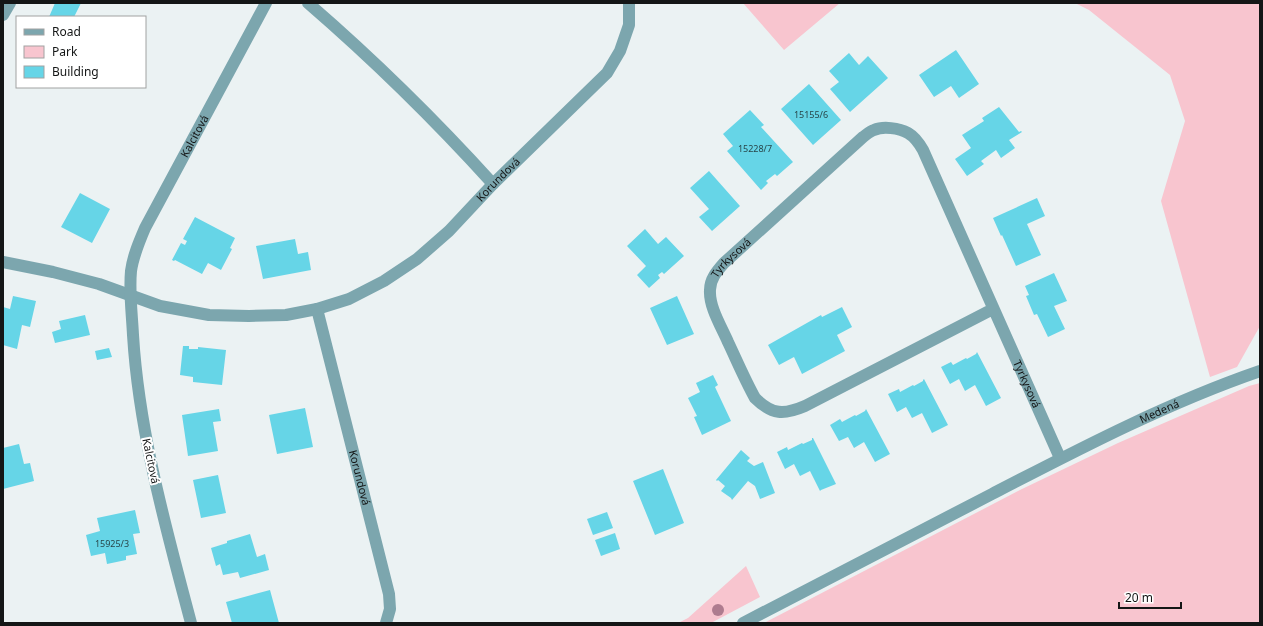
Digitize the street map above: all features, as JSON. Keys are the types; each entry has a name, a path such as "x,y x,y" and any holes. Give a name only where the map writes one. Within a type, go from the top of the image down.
{"street":[{"path":"3,15 10,3"},
{"name":"Kalcitová","path":"192,623 152,467 140,404 135,363 131,271 136,248 145,228 266,3"},
{"path":"308,3 401,88 493,184"},
{"name":"Korundová","path":"131,296 160,306 209,315 286,315 317,309 349,299 384,281 417,259 449,231 493,184 607,73 620,51 629,24 629,3"},
{"name":"Tyrkysová","path":"993,309 806,406 784,413 773,412 763,406 755,398 716,315 711,300 710,290 711,281 716,272 863,137 873,130 884,128 897,129 908,133 917,140 923,150 1060,458"},
{"path":"3,262 53,272 99,284 131,296"},
{"name":"Korundová","path":"317,309 389,594 390,609 386,623"},
{"name":"Medená","path":"743,623 1060,458 1177,403 1224,383 1260,371"}],"green space":[{"path":"743,3 840,3 784,50"},
{"path":"1075,3 1260,3 1260,326 1237,367 1210,377 1161,201 1185,121 1170,75 1089,10"},
{"path":"1260,383 1260,623 764,623 1022,489 1118,443 1249,386"},
{"path":"746,566 760,597 711,623 678,623 688,618"}],"building":[{"path":"55,3 81,3 74,16 49,16"},
{"path":"956,50 979,84 959,98 951,86 934,97 919,75"},
{"path":"849,53 859,65 868,56 888,78 850,112 830,89 839,82 829,71"},
{"path":"809,84 841,120 813,145 781,109"},
{"path":"999,107 1019,132 1022,132 1009,140 1015,148 1001,158 996,150 981,161 984,164 967,176 955,159 971,148 962,135 984,121 982,118"},
{"path":"750,110 764,125 761,127 793,162 777,176 775,174 766,181 768,183 761,190 727,151 733,146 723,134"},
{"path":"709,171 740,206 712,231 699,217 709,209 690,188"},
{"path":"80,193 110,209 92,243 61,227"},
{"path":"1037,198 1045,216 1027,224 1041,255 1016,266 993,218"},
{"path":"195,217 235,238 230,248 232,249 221,270 208,263 202,274 175,260 172,260 181,243 185,245 187,241 183,239"},
{"path":"645,229 658,244 666,237 684,256 664,274 662,272 658,275 660,278 649,288 637,275 646,266 627,246"},
{"path":"295,239 298,254 308,252 311,270 263,279 256,246"},
{"path":"1054,273 1067,301 1054,306 1065,329 1048,337 1037,314 1034,315 1026,296 1029,295 1025,286"},
{"path":"13,296 36,301 30,327 22,325 17,349 3,345 3,307 10,309"},
{"path":"677,296 694,334 667,345 650,308"},
{"path":"842,307 852,327 837,335 845,351 802,374 794,357 779,365 768,345 821,315 822,317"},
{"path":"85,315 90,335 55,343 52,332 61,329 59,321"},
{"path":"183,346 189,346 189,349 198,349 198,347 226,350 222,385 193,382 193,377 180,375"},
{"path":"109,348 112,357 97,360 95,351"},
{"path":"977,352 1001,398 986,406 975,385 965,391 959,379 950,384 941,367 951,362 953,365 966,358 967,359"},
{"path":"713,375 718,385 715,387 731,421 702,435 694,417 697,416 688,398 700,392 696,383"},
{"path":"924,379 948,425 932,433 922,413 912,418 906,407 897,412 888,394 899,389 900,392 913,385 914,386"},
{"path":"305,408 313,447 277,454 269,415"},
{"path":"219,409 221,421 213,422 218,451 188,456 182,415"},
{"path":"866,409 890,454 875,462 864,442 854,448 848,437 839,441 830,425 840,419 842,422 855,415 856,416"},
{"path":"812,438 836,484 820,491 810,471 800,476 794,464 785,469 777,452 787,447 788,450 802,443 803,444 812,440"},
{"path":"19,444 24,464 30,463 34,481 3,489 3,448"},
{"path":"741,450 750,458 747,461 754,466 763,462 775,493 760,499 755,486 748,481 732,500 721,491 725,486 716,480"},
{"path":"663,469 684,523 655,535 633,481"},
{"path":"218,475 226,513 201,518 193,480"},
{"path":"135,510 140,533 133,534 137,554 126,556 126,560 107,564 105,553 91,556 86,535 100,531 97,518"},
{"path":"607,512 613,528 593,535 587,519"},
{"path":"615,533 620,549 601,556 595,540"},
{"path":"250,534 257,557 265,554 269,570 240,578 238,572 223,575 220,564 216,566 211,548"},
{"path":"270,590 279,623 232,623 226,602"}]}
